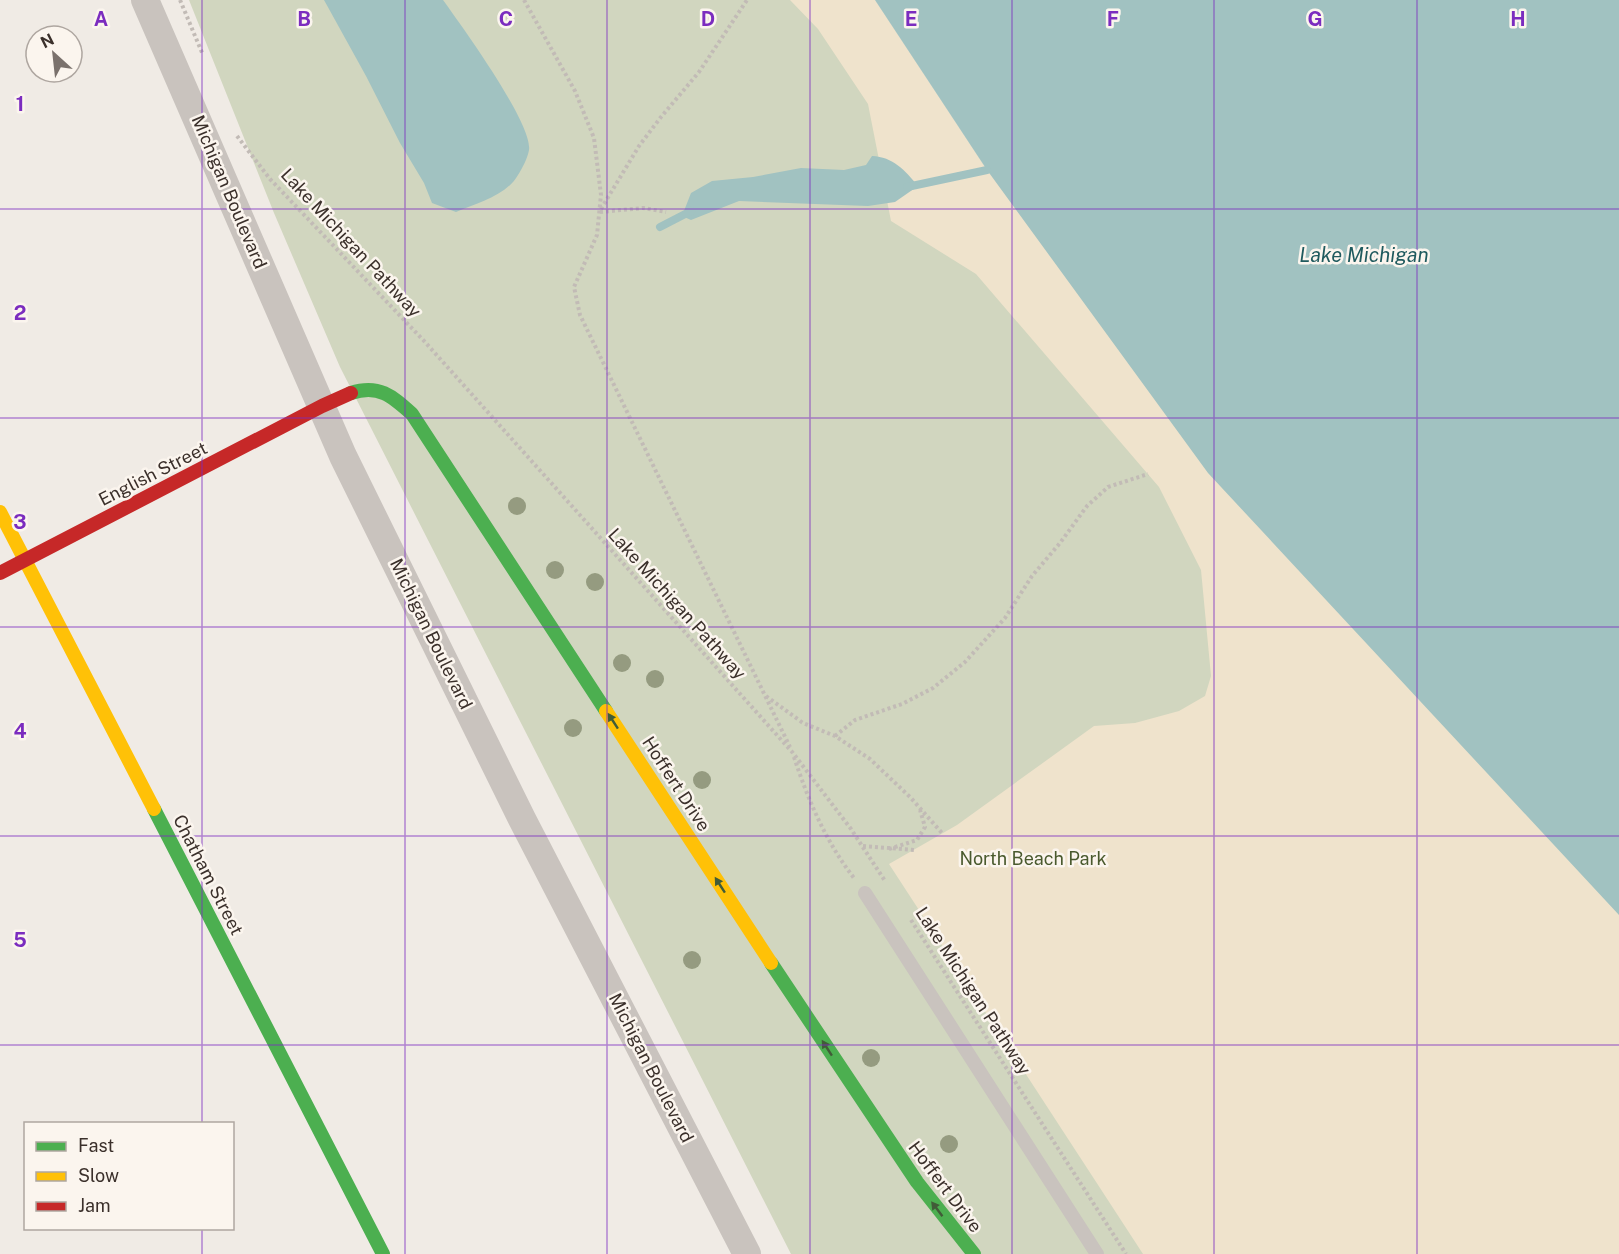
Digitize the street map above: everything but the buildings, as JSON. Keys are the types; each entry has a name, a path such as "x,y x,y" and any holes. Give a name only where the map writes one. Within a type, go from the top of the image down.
{"street":[{"name":"Michigan Boulevard","path":"145,0 343,456 522,819 747,1254"},
{"name":"Hoffert Drive","path":"322,406 367,388 385,391 398,399 412,414 865,1106 917,1182 974,1254"},
{"name":"English Street","path":"0,573 322,406"},
{"name":"Chatham Street","path":"0,512 383,1254"}],"lane":[{"path":"865,893 1097,1254"}],"path":[{"path":"180,0 203,55"},
{"path":"524,0 575,91 594,138 601,195 600,212 597,235 574,286 580,315 793,753 804,787 835,854 865,893"},
{"path":"600,212 639,146 699,72 747,0"},
{"name":"Lake Michigan Pathway","path":"234,133 270,179 425,342 793,753 862,846 887,884"},
{"path":"600,212 643,208 666,212"},
{"path":"835,736 855,720 902,704 933,688 957,669 1005,618 1032,576 1087,506 1108,487 1148,474"},
{"path":"765,696 802,723 835,736 870,759 920,807 942,833"},
{"path":"889,849 917,840 925,827 920,807"},
{"path":"862,846 914,850"},
{"name":"Lake Michigan Pathway","path":"906,913 1126,1254"}],"green space":[{"name":"North Beach Park","path":"189,0 875,0 987,170 1208,473 1619,1254 791,1254 340,367 274,213"}],"sand":[{"path":"790,0 875,0 987,170 1619,892 1619,1254 1143,1254 889,864 957,825 1094,726 1135,723 1179,711 1205,696 1211,676 1201,570 1159,487 976,274 891,221 868,104 818,29"}],"water":[{"path":"324,0 443,0 494,75 520,119 527,137 529,150 513,182 499,194 456,212 432,203 424,183 400,143"},
{"name":"Lake Michigan","path":"875,0 1619,0 1619,915 1208,473 987,170"},
{"path":"872,156 898,165 918,186 895,202 868,206 739,201 691,220 682,216 691,193 712,181 753,177 801,168 844,170 866,165"}],"waterway":[{"path":"907,187 987,170"},
{"path":"660,227 691,211"}],"traffic: fast":[{"path":"351,393 370,390 384,393 412,414 606,711"},
{"path":"154,809 383,1254"},
{"path":"771,963 917,1182 974,1254"}],"traffic: slow":[{"path":"0,512 154,809"},
{"path":"606,711 771,963"}],"traffic: jam":[{"path":"0,573 351,393"}]}
